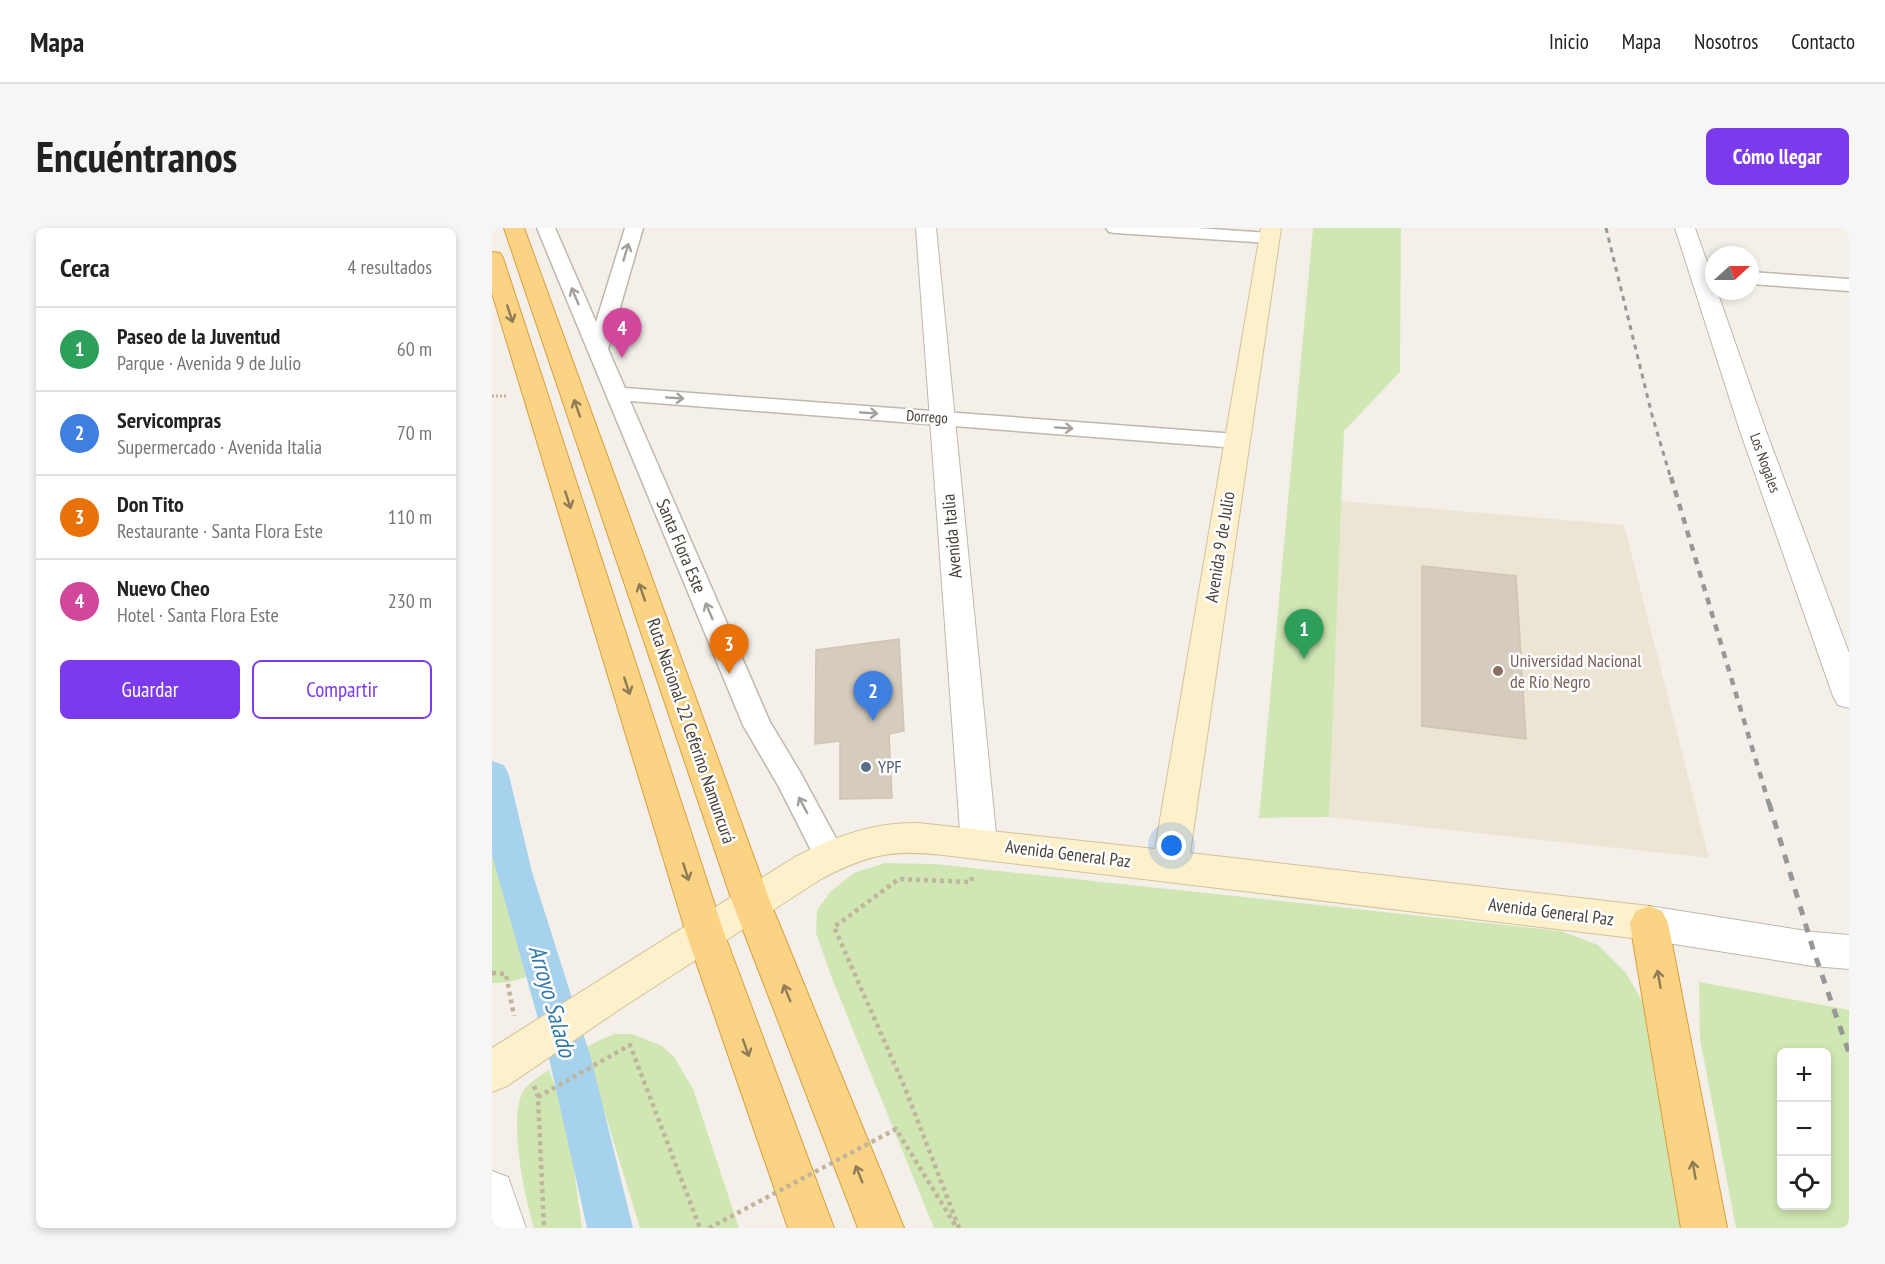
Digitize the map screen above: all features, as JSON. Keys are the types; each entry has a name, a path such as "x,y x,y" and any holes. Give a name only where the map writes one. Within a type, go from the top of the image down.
{"highway":[{"name":"Ruta Nacional 22 Ceferino Namuncurá","path":"514,228 752,904 881,1228"},
{"path":"492,258 705,933 811,1228"},
{"path":"1649,923 1704,1228"}],"main road":[{"name":"Avenida 9 de Julio","path":"1170,866 1270,233"},
{"name":"Avenida General Paz","path":"506,1062 705,933 830,857 882,839 905,838 979,844 1649,923"}],"street":[{"name":"Santa Flora Este","path":"546,228 757,725 830,857"},
{"path":"598,348 634,228"},
{"name":"Avenida Italia","path":"926,228 979,844"},
{"path":"1115,228 1270,233"},
{"name":"Los Nogales","path":"1685,228 1705,269"},
{"path":"1759,279 1849,285"},
{"name":"Los Nogales","path":"1715,300 1753,431 1849,696"},
{"name":"Dorrego","path":"616,394 1237,441"},
{"name":"Avenida General Paz","path":"1649,923 1812,949 1849,952"},
{"path":"492,1193 503,1228"}],"path":[{"path":"958,1228 905,1088 834,927 899,879 971,882 979,844"},
{"path":"538,1097 630,1045 700,1228"},
{"path":"709,1228 896,1129 958,1228"}],"shaded area":[{"name":"Universidad Nacional de Río Negro","path":"1341,501 1624,525 1709,858 1329,817"}],"green space":[{"path":"1313,228 1401,228 1400,372 1344,431 1329,817 1259,818"},
{"path":"492,816 535,974 514,981 498,983 492,983"},
{"path":"885,863 935,864 1561,931 1598,945 1626,973 1645,1006 1687,1228 934,1228 833,981 816,933 817,910 831,891 854,873"},
{"path":"1699,982 1849,1010 1849,1228 1736,1228 1700,1039"},
{"path":"615,1034 632,1034 662,1046 674,1057 693,1089 739,1228 640,1228 585,1048"},
{"path":"549,1070 567,1119 582,1228 534,1228 522,1179 517,1137 519,1102 526,1087"}],"building":[{"name":"Universidad Nacional de Río Negro","path":"1422,566 1516,576 1526,739 1422,726"},
{"path":"899,639 904,731 889,734 892,798 840,799 840,741 815,744 816,650"}],"waterway":[{"name":"Arroyo Salado","path":"492,775 514,872 570,1058 610,1228"}],"railway":[{"path":"1606,228 1652,415 1671,479"},
{"path":"1671,477 1769,804"},
{"path":"1769,803 1813,949 1849,1053"}],"place":[{"name":"Nuevo Cheo","path":"622,358"},
{"name":"Paseo de la Juventud","path":"1304,659"},
{"name":"Universidad Nacional de Río Negro","path":"1498,671"},
{"name":"Don Tito","path":"729,674"},
{"name":"Servicompras","path":"873,721"},
{"name":"YPF","path":"866,767"}]}
